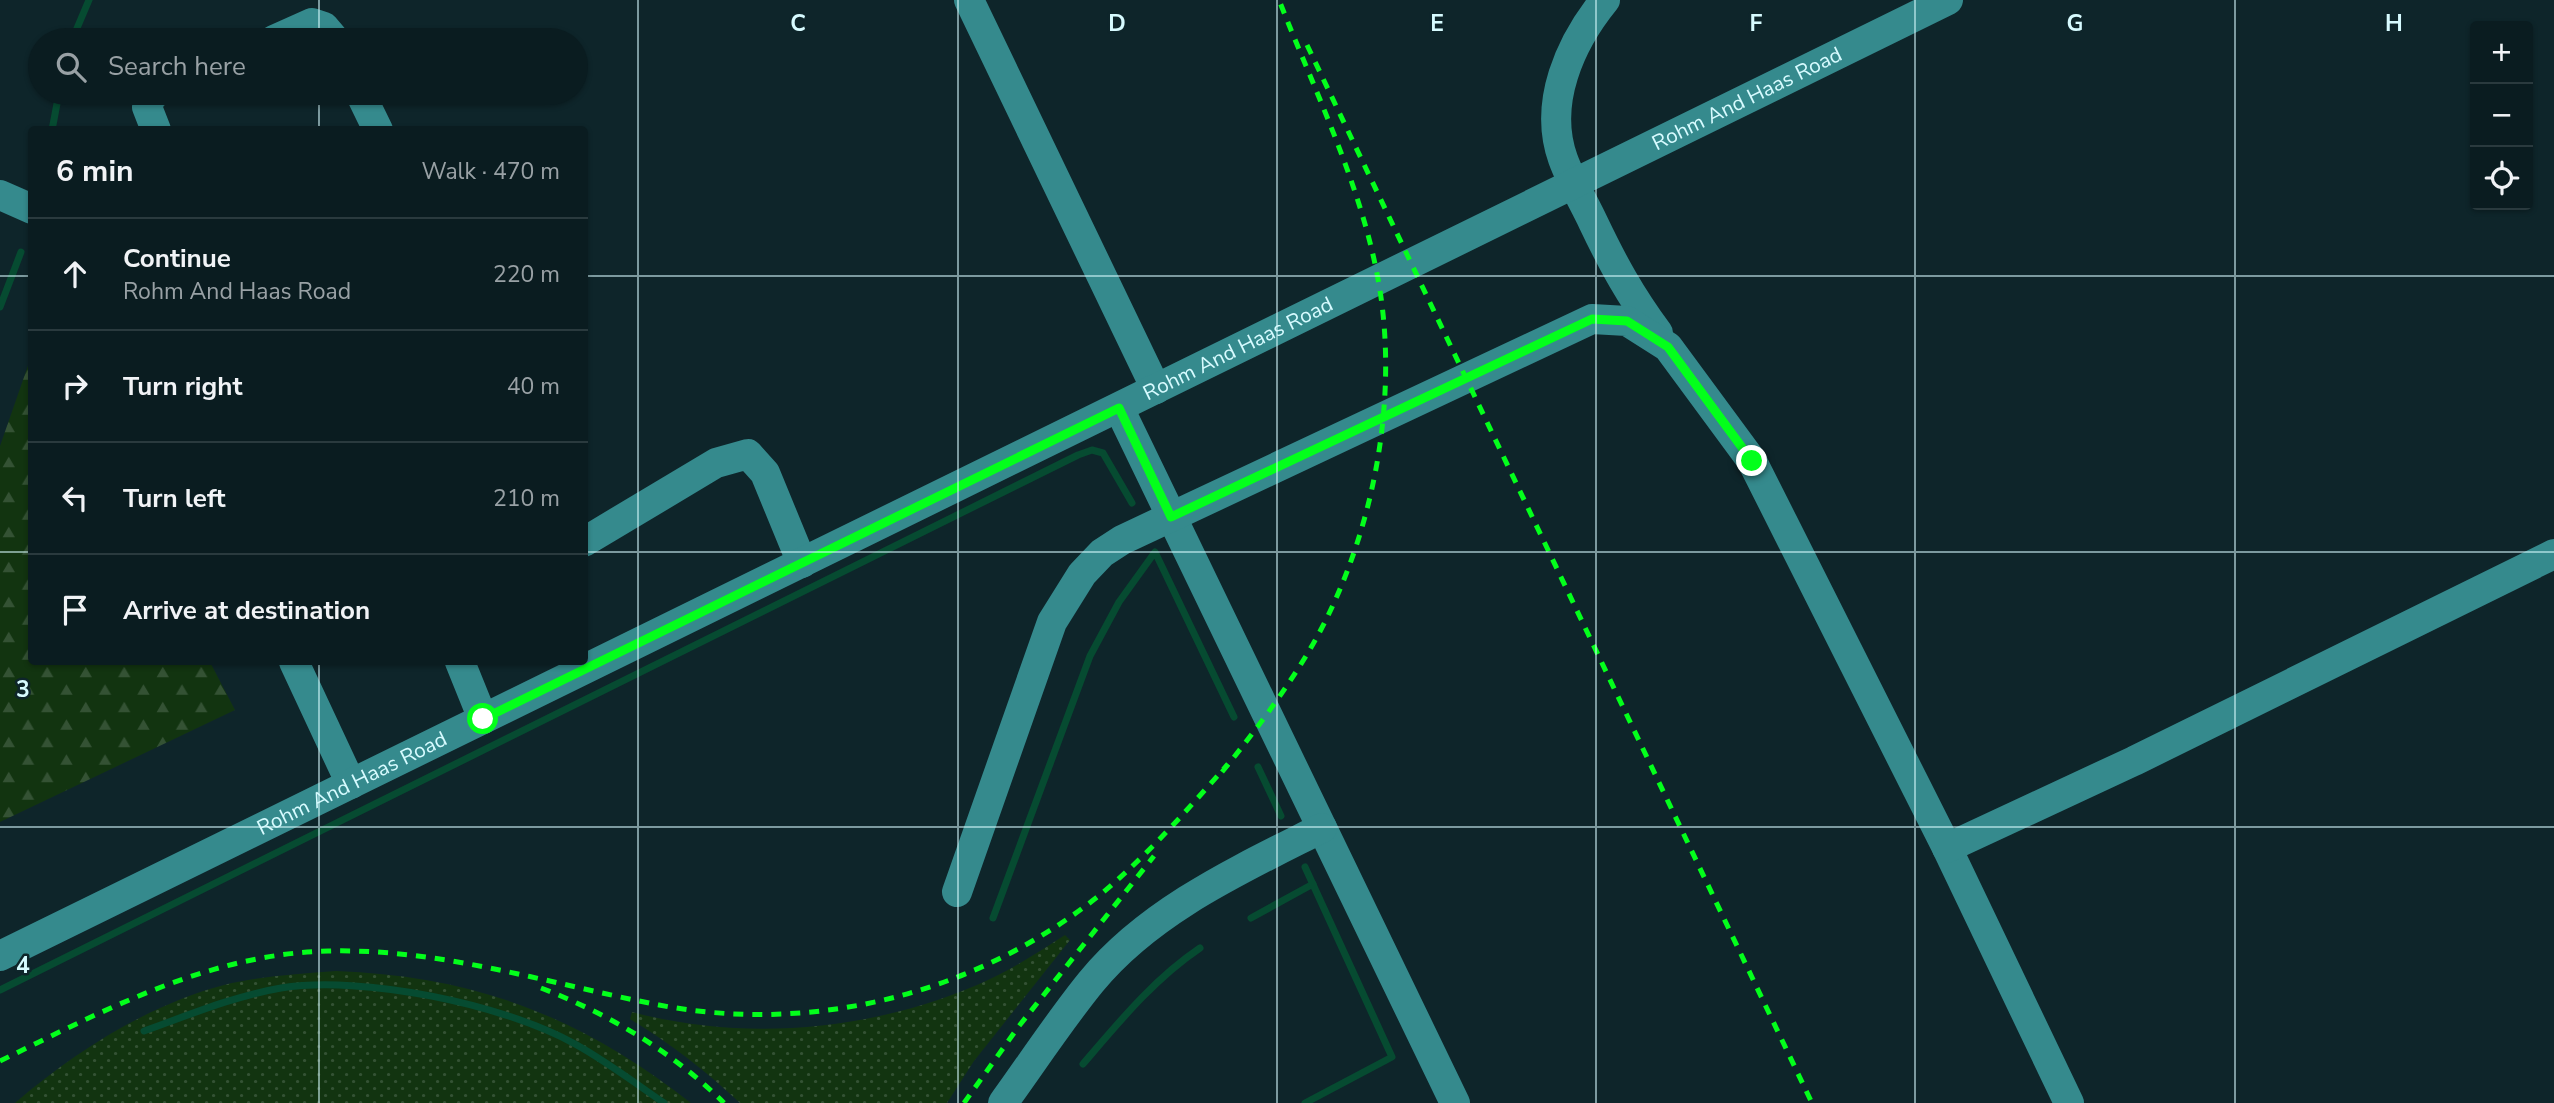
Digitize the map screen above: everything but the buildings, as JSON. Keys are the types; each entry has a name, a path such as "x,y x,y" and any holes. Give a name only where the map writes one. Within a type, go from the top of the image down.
{"street":[{"path":"969,0 1156,389"},
{"path":"1605,0 1573,46 1557,105 1562,158 1625,288 1752,461 1947,848 2069,1103"},
{"name":"Rohm And Haas Road","path":"0,956 1575,186 1948,0"},
{"path":"301,28 312,23 320,28"},
{"path":"366,105 376,126"},
{"path":"0,195 28,207"},
{"path":"957,892 1052,622 1063,599 1082,573 1102,553 1171,517 1592,319 1627,321 1668,347"},
{"path":"1119,408 1455,1103"},
{"path":"588,540 716,463 748,454 765,473 802,563"},
{"path":"1947,848 2134,761 2554,554"},
{"path":"295,665 351,784"},
{"path":"461,665 483,719"},
{"path":"1003,1103 1092,981 1127,947 1196,895 1238,870 1322,828"}],"green space":[{"path":"28,366 28,665 212,665 235,710 0,822 0,446"},
{"path":"1065,935 1070,940 974,1061 947,1103 740,1103 687,1058 630,1019 632,1012 718,1027 762,1029 850,1022 936,1001 977,985"},
{"path":"336,971 435,982 481,992 525,1007 609,1047 691,1103 15,1103 62,1066 113,1032 168,1005 238,982"}],"waterway":[{"path":"77,28 89,0"},
{"path":"53,126 57,105"},
{"path":"0,307 21,252"},
{"path":"0,990 1078,455 1092,450 1103,453 1132,503"},
{"path":"993,918 1090,656 1119,602 1155,552 1234,717"},
{"path":"1258,767 1281,816"},
{"path":"1305,867 1392,1057 1305,1103"},
{"path":"1251,918 1313,884"},
{"path":"1083,1064 1152,987 1200,948"},
{"path":"144,1031 263,991 314,985 391,989 472,1005 545,1030 598,1058 664,1103"}],"railway":[{"path":"1222,772 1287,686 1306,656 1329,614 1348,569 1375,474 1386,375 1378,279 1360,208 1335,138 1279,0"},
{"path":"1307,45 1812,1103"},
{"path":"0,1061 159,988 241,962 284,954 328,951 412,955 495,969 659,1005 718,1013 777,1014 835,1009 892,998 948,981 1002,957 1053,928 1101,894 1135,864 1228,764"},
{"path":"964,1103 1019,1026 1154,856"},
{"path":"541,988 591,1010 639,1036 683,1067 724,1103"}],"route":[{"path":"483,719 1119,408 1171,517 1592,319 1627,321 1668,347 1752,461"}]}
